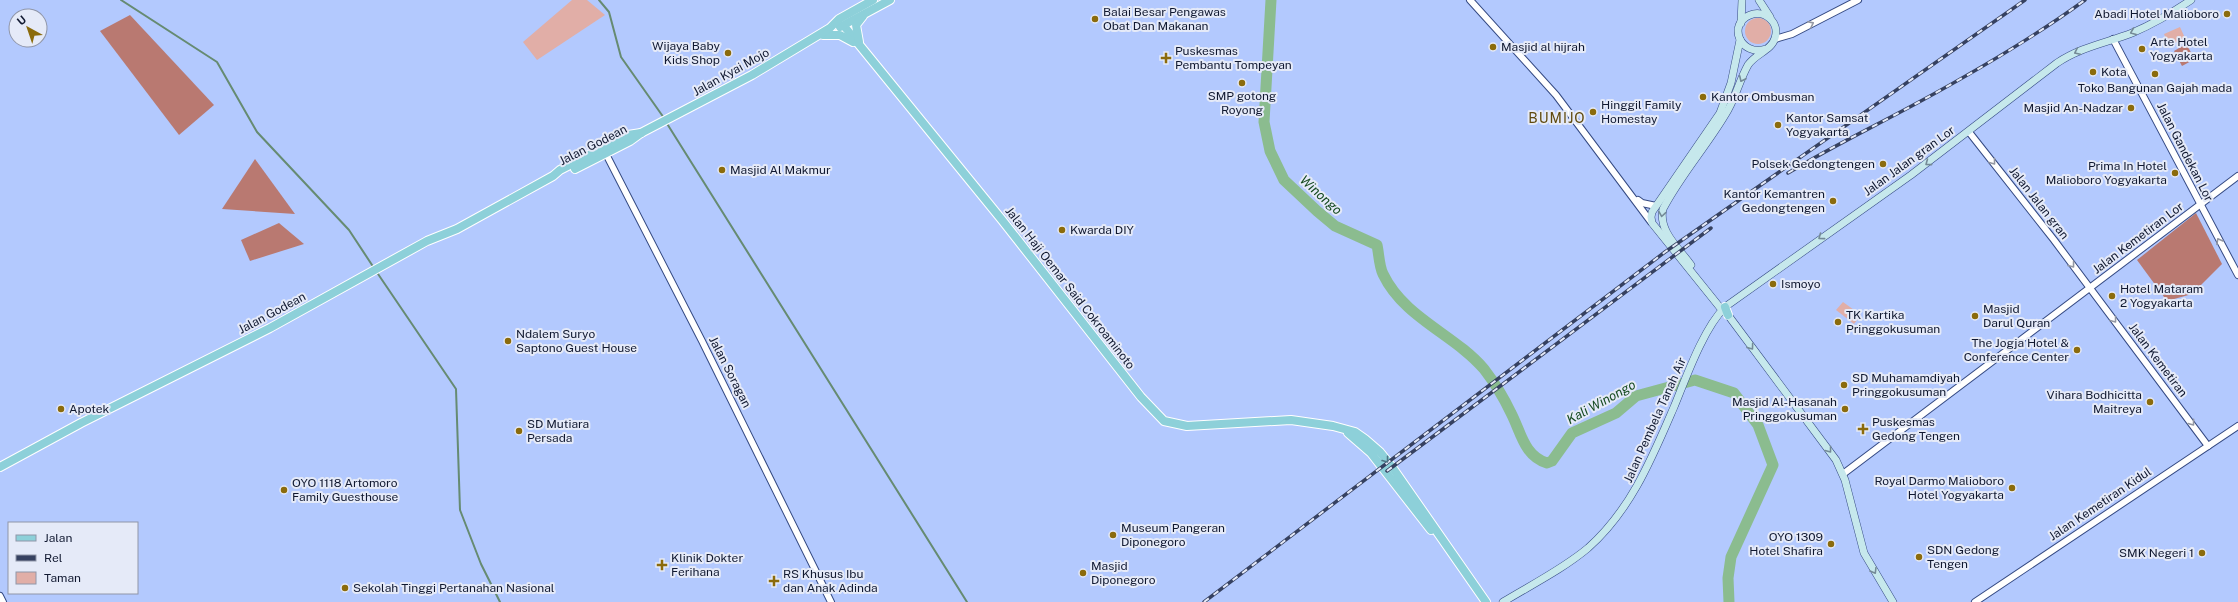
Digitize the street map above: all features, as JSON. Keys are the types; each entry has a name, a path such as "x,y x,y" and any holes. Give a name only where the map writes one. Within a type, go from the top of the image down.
{"main road":[{"path":"835,27 843,22 845,16 873,0"},
{"name":"Jalan Kyai Mojo","path":"640,133 668,120 752,75 815,37 866,14 890,0"},
{"path":"1742,0 1741,23 1739,29 1740,40 1731,84 1720,113 1656,206 1651,217 1652,223 1728,315 1832,454 1843,474 1864,553 1893,602"},
{"path":"1723,309 1663,228 1661,217 1666,203 1726,114 1748,66 1755,57 1766,49 1775,39 1776,33 1773,22 1759,0"},
{"name":"Jalan Jalan gran Lor","path":"1723,309 1969,132 2065,58 2084,48 2113,39 2164,18 2191,0"},
{"path":"1741,23 1745,18 1756,13 1769,17 1773,22"},
{"path":"860,47 856,36 856,25 866,14"},
{"name":"Jalan Haji Oemar Said Cokroaminoto","path":"835,27 852,36 1002,220 1141,397 1164,421 1198,426 1291,420 1321,422 1344,430 1371,453 1428,526 1440,538 1486,602"},
{"path":"815,37 834,33 846,37 860,47"},
{"path":"1740,40 1748,49 1760,51 1766,49"},
{"name":"Jalan Godean","path":"553,176 563,175 606,154 630,141 640,133"},
{"name":"Jalan Godean","path":"0,467 81,423 270,328 427,241 457,229 553,176 560,170 628,135 640,133"},
{"name":"Jalan Pembela Tanah Air","path":"1503,602 1568,561 1601,536 1632,497 1644,475 1692,365 1723,309"}],"street":[{"path":"1470,0 1556,95 1652,223"},
{"path":"1775,39 1792,34 1858,0"},
{"name":"Jalan Gandekan Lor","path":"2113,39 2200,206 2238,275"},
{"name":"Jalan Jalan gran","path":"1969,132 2090,288"},
{"name":"Jalan Soragan","path":"606,154 702,341 831,602"},
{"name":"Jalan Kemetiran Lor","path":"1843,474 2238,176"},
{"path":"1632,195 1642,203 1656,206"},
{"name":"Jalan Kemetiran","path":"2090,288 2208,446"},
{"name":"Jalan Kemetiran Kidul","path":"1975,602 2238,426"},
{"path":"0,596 3,602"}],"green space":[{"path":"572,0 587,0 605,15 537,60 523,42"},
{"path":"1758,18 1767,22 1771,31 1767,40 1758,44 1749,40 1745,31 1749,22"},
{"path":"2180,27 2185,38 2169,46 2164,34"},
{"path":"1843,302 1861,315 1854,324 1836,310"}],"shaded area":[{"path":"130,15 214,105 179,135 100,31"},
{"path":"2186,44 2195,59 2182,66 2174,51"},
{"path":"255,159 295,214 222,209"},
{"path":"2196,213 2222,264 2192,294 2167,301 2137,260"},
{"path":"279,223 304,244 250,261 241,240"}],"waterway":[{"path":"121,0 217,62 257,132 349,230 374,268"},
{"path":"599,0 609,12 621,57 664,118"},
{"name":"Kali Winongo","path":"1271,0 1264,122 1270,151 1284,180 1335,226 1377,245 1383,274 1392,289 1416,314 1459,346 1484,369 1502,396 1524,442 1533,455 1539,460 1547,463 1552,461 1572,433 1616,413 1636,396 1695,380 1734,393 1758,425 1773,465 1731,557 1728,578 1729,602"},
{"path":"666,122 967,602"},
{"path":"376,271 456,389 460,510 481,564 500,602"}],"railway":[{"path":"1204,602 1665,252 2025,0"},
{"path":"1788,173 1820,154 1919,102 1983,66 2025,41 2085,0"},
{"path":"1387,471 1711,228"}],"place":[{"name":"Abadi Hotel Malioboro","path":"2227,14"},
{"name":"Balai Besar Pengawas Obat Dan Makanan","path":"1095,19"},
{"name":"Masjid al hijrah","path":"1493,47"},
{"name":"Arte Hotel Yogyakarta","path":"2142,49"},
{"name":"Wijaya Baby Kids Shop","path":"728,53"},
{"name":"Puskesmas Pembantu Tompeyan","path":"1166,58"},
{"name":"Kota","path":"2093,72"},
{"name":"Toko Bangunan Gajah mada","path":"2155,74"},
{"name":"SMP gotong Royong","path":"1242,83"},
{"name":"Kantor Ombusman","path":"1703,97"},
{"name":"Masjid An-Nadzar","path":"2131,108"},
{"name":"Hinggil Family Homestay","path":"1593,112"},
{"name":"Kantor Samsat Yogyakarta","path":"1778,125"},
{"name":"Polsek Gedongtengen","path":"1883,164"},
{"name":"Masjid Al Makmur","path":"722,170"},
{"name":"Prima In Hotel Malioboro Yogyakarta","path":"2175,173"},
{"name":"Kantor Kemantren Gedongtengen","path":"1833,201"},
{"name":"Kwarda DIY","path":"1062,230"},
{"name":"Ismoyo","path":"1773,284"},
{"name":"Hotel Mataram 2 Yogyakarta","path":"2112,296"},
{"name":"Masjid Darul Quran","path":"1975,316"},
{"name":"TK Kartika Pringgokusuman","path":"1838,322"},
{"name":"Ndalem Suryo Saptono Guest House","path":"508,341"},
{"name":"The Jogja Hotel & Conference Center","path":"2077,350"},
{"name":"SD Muhamamdiyah Pringgokusuman","path":"1844,385"},
{"name":"Vihara Bodhicitta Maitreya","path":"2150,402"},
{"name":"Apotek","path":"61,409"},
{"name":"Masjid Al-Hasanah Pringgokusuman","path":"1845,409"},
{"name":"Puskesmas Gedong Tengen","path":"1863,429"},
{"name":"SD Mutiara Persada","path":"519,431"},
{"name":"Royal Darmo Malioboro Hotel Yogyakarta","path":"2012,488"},
{"name":"OYO 1118 Artomoro Family Guesthouse","path":"284,490"},
{"name":"Museum Pangeran Diponegoro","path":"1113,535"},
{"name":"OYO 1309 Hotel Shafira","path":"1831,544"},
{"name":"SMK Negeri 1","path":"2202,553"},
{"name":"SDN Gedong Tengen","path":"1919,557"},
{"name":"Klinik Dokter Ferihana","path":"662,565"},
{"name":"Masjid Diponegoro","path":"1083,573"},
{"name":"RS Khusus Ibu dan Anak Adinda","path":"774,581"},
{"name":"Sekolah Tinggi Pertanahan Nasional","path":"345,588"}],"district":[{"name":"BUMIJO","path":"1557,118"}],"water label":[{"name":"Winongo","path":"1321,195"}]}
